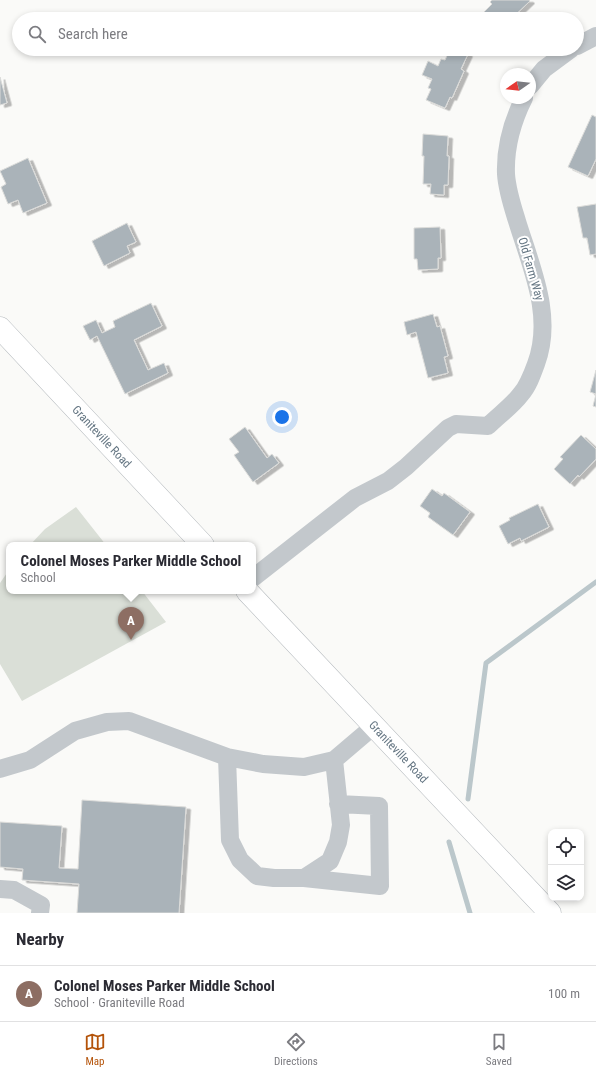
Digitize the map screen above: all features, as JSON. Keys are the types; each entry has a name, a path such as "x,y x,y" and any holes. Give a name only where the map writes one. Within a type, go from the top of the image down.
{"main road":[{"name":"Graniteville Road","path":"0,328 200,542"},
{"name":"Graniteville Road","path":"249,594 550,913"}],"street":[{"path":"584,42 596,36"},
{"path":"536,79 544,69 562,56"},
{"name":"Old Farm Way","path":"256,576 355,498 388,481 406,467 448,428 456,424 488,426 521,394 531,377 539,355 543,337 543,320 540,298 509,197 506,174 506,153 511,129 521,104"},
{"path":"0,769 30,760 75,731 107,722 129,722 227,757 263,764 304,767 334,760 374,726"},
{"path":"227,757 230,840 240,860 257,876 274,878 304,878 380,886 379,806 338,804"},
{"path":"304,878 330,861 338,842 341,825 334,760"},
{"path":"0,889 14,890 41,905 40,913"}],"shaded area":[{"path":"76,507 104,542 33,542 45,529"},
{"path":"6,574 6,594 144,594 166,622 22,701 0,664 0,583"}],"building":[{"path":"492,0 530,1 518,12 484,12 492,4 490,2"},
{"path":"447,56 467,56 461,69 464,71 452,98 450,97 445,108 426,100 431,89 428,88 432,79 422,75 428,61 438,66 441,59 445,60"},
{"path":"0,77 7,103 0,105"},
{"path":"592,115 596,117 596,159 588,176 568,167"},
{"path":"423,134 448,136 448,185 444,185 444,195 430,194 431,184 423,184"},
{"path":"28,158 47,203 23,213 18,200 8,204 1,187 6,184 0,171"},
{"path":"596,204 596,254 590,255 587,238 583,238 577,207"},
{"path":"127,223 136,242 127,246 130,253 104,266 92,241"},
{"path":"440,227 441,258 438,258 438,269 418,270 417,259 414,259 414,228"},
{"path":"151,303 162,326 134,340 148,370 164,363 168,373 125,394 97,336 90,340 83,326 96,320 102,333 115,327 113,321"},
{"path":"433,314 437,327 440,326 448,356 444,357 448,373 428,378 416,332 407,335 404,322"},
{"path":"596,370 596,394 590,392"},
{"path":"596,394 596,407 593,406"},
{"path":"245,427 267,458 272,454 279,463 253,482 234,455 239,452 229,439"},
{"path":"581,435 596,449 596,459 570,484 554,469 563,459 560,457"},
{"path":"432,489 442,496 444,493 470,512 453,535 428,517 430,513 420,506"},
{"path":"538,504 549,527 521,541 520,538 508,544 499,526 510,520 509,518"},
{"path":"82,800 186,807 179,913 77,913 79,884 22,880 23,869 0,867 0,822 62,826 59,868 78,869"}],"waterway":[{"path":"468,799 486,663 596,582"},
{"path":"449,842 470,913"}],"place":[{"name":"Colonel Moses Parker Middle School","path":"131,640"}]}
